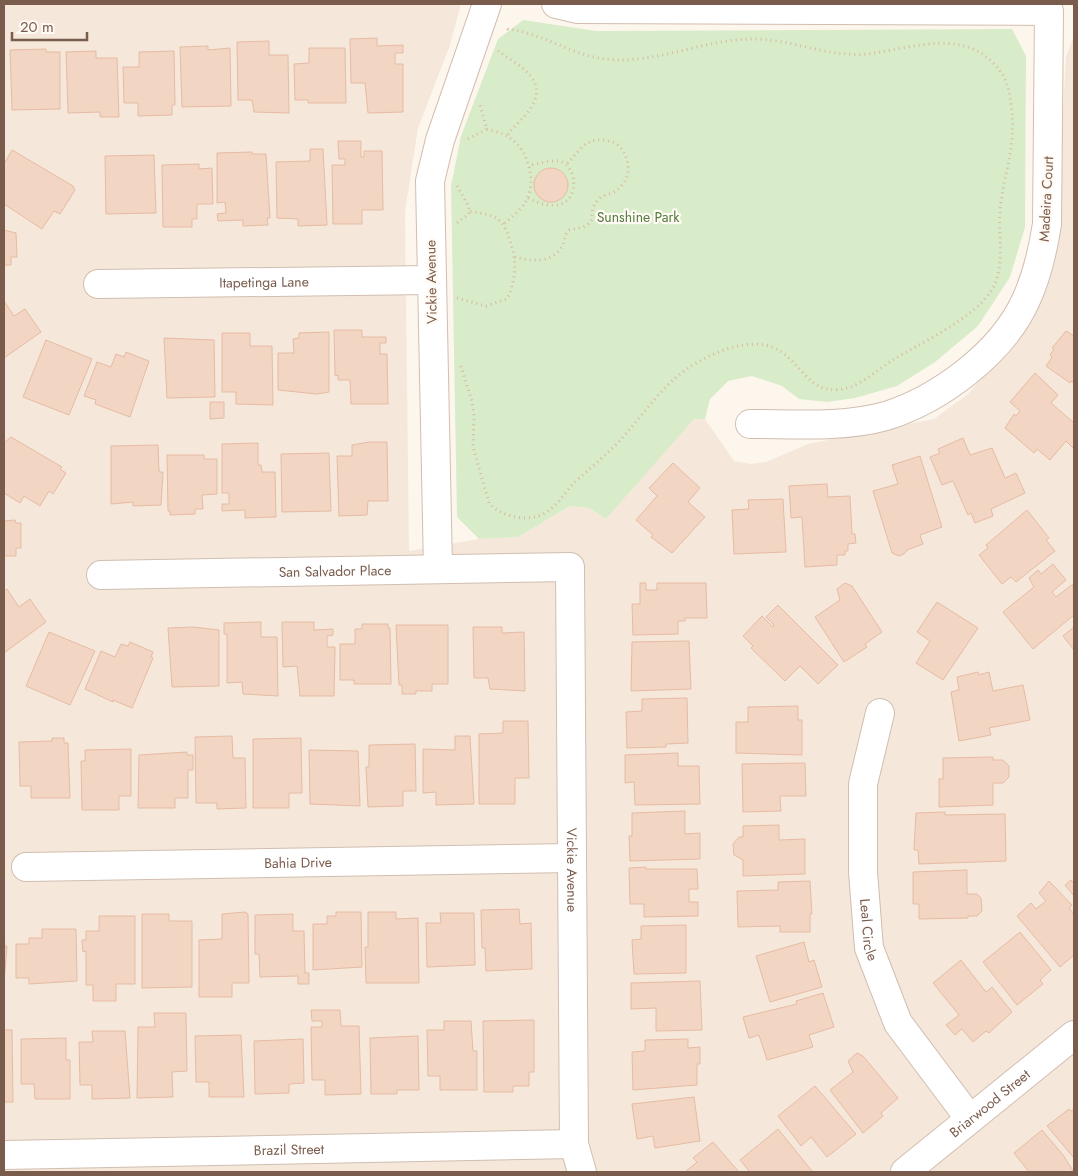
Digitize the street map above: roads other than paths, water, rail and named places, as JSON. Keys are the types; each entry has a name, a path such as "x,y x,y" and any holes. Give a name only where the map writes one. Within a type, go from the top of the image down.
{"street":[{"name":"Vickie Avenue","path":"438,569 430,181 440,140 487,4"},
{"name":"Madeira Court","path":"556,4 577,9 1049,11 1047,224 1042,257 1026,302 1003,336 968,373 924,402 885,416 846,423 750,424"},
{"name":"Itapetinga Lane","path":"98,284 431,280"},
{"name":"Vickie Avenue","path":"570,567 574,1144 582,1172"},
{"name":"San Salvador Place","path":"101,575 570,567"},
{"name":"Leal Circle","path":"880,713 863,784 863,872 869,948 898,1023 970,1119"},
{"name":"Bahia Drive","path":"26,867 572,858"},
{"name":"Briarwood Street","path":"905,1172 1074,1035"},
{"name":"Brazil Street","path":"4,1155 574,1144"}],"park label":[{"name":"Sunshine Park","path":"638,217"}]}
